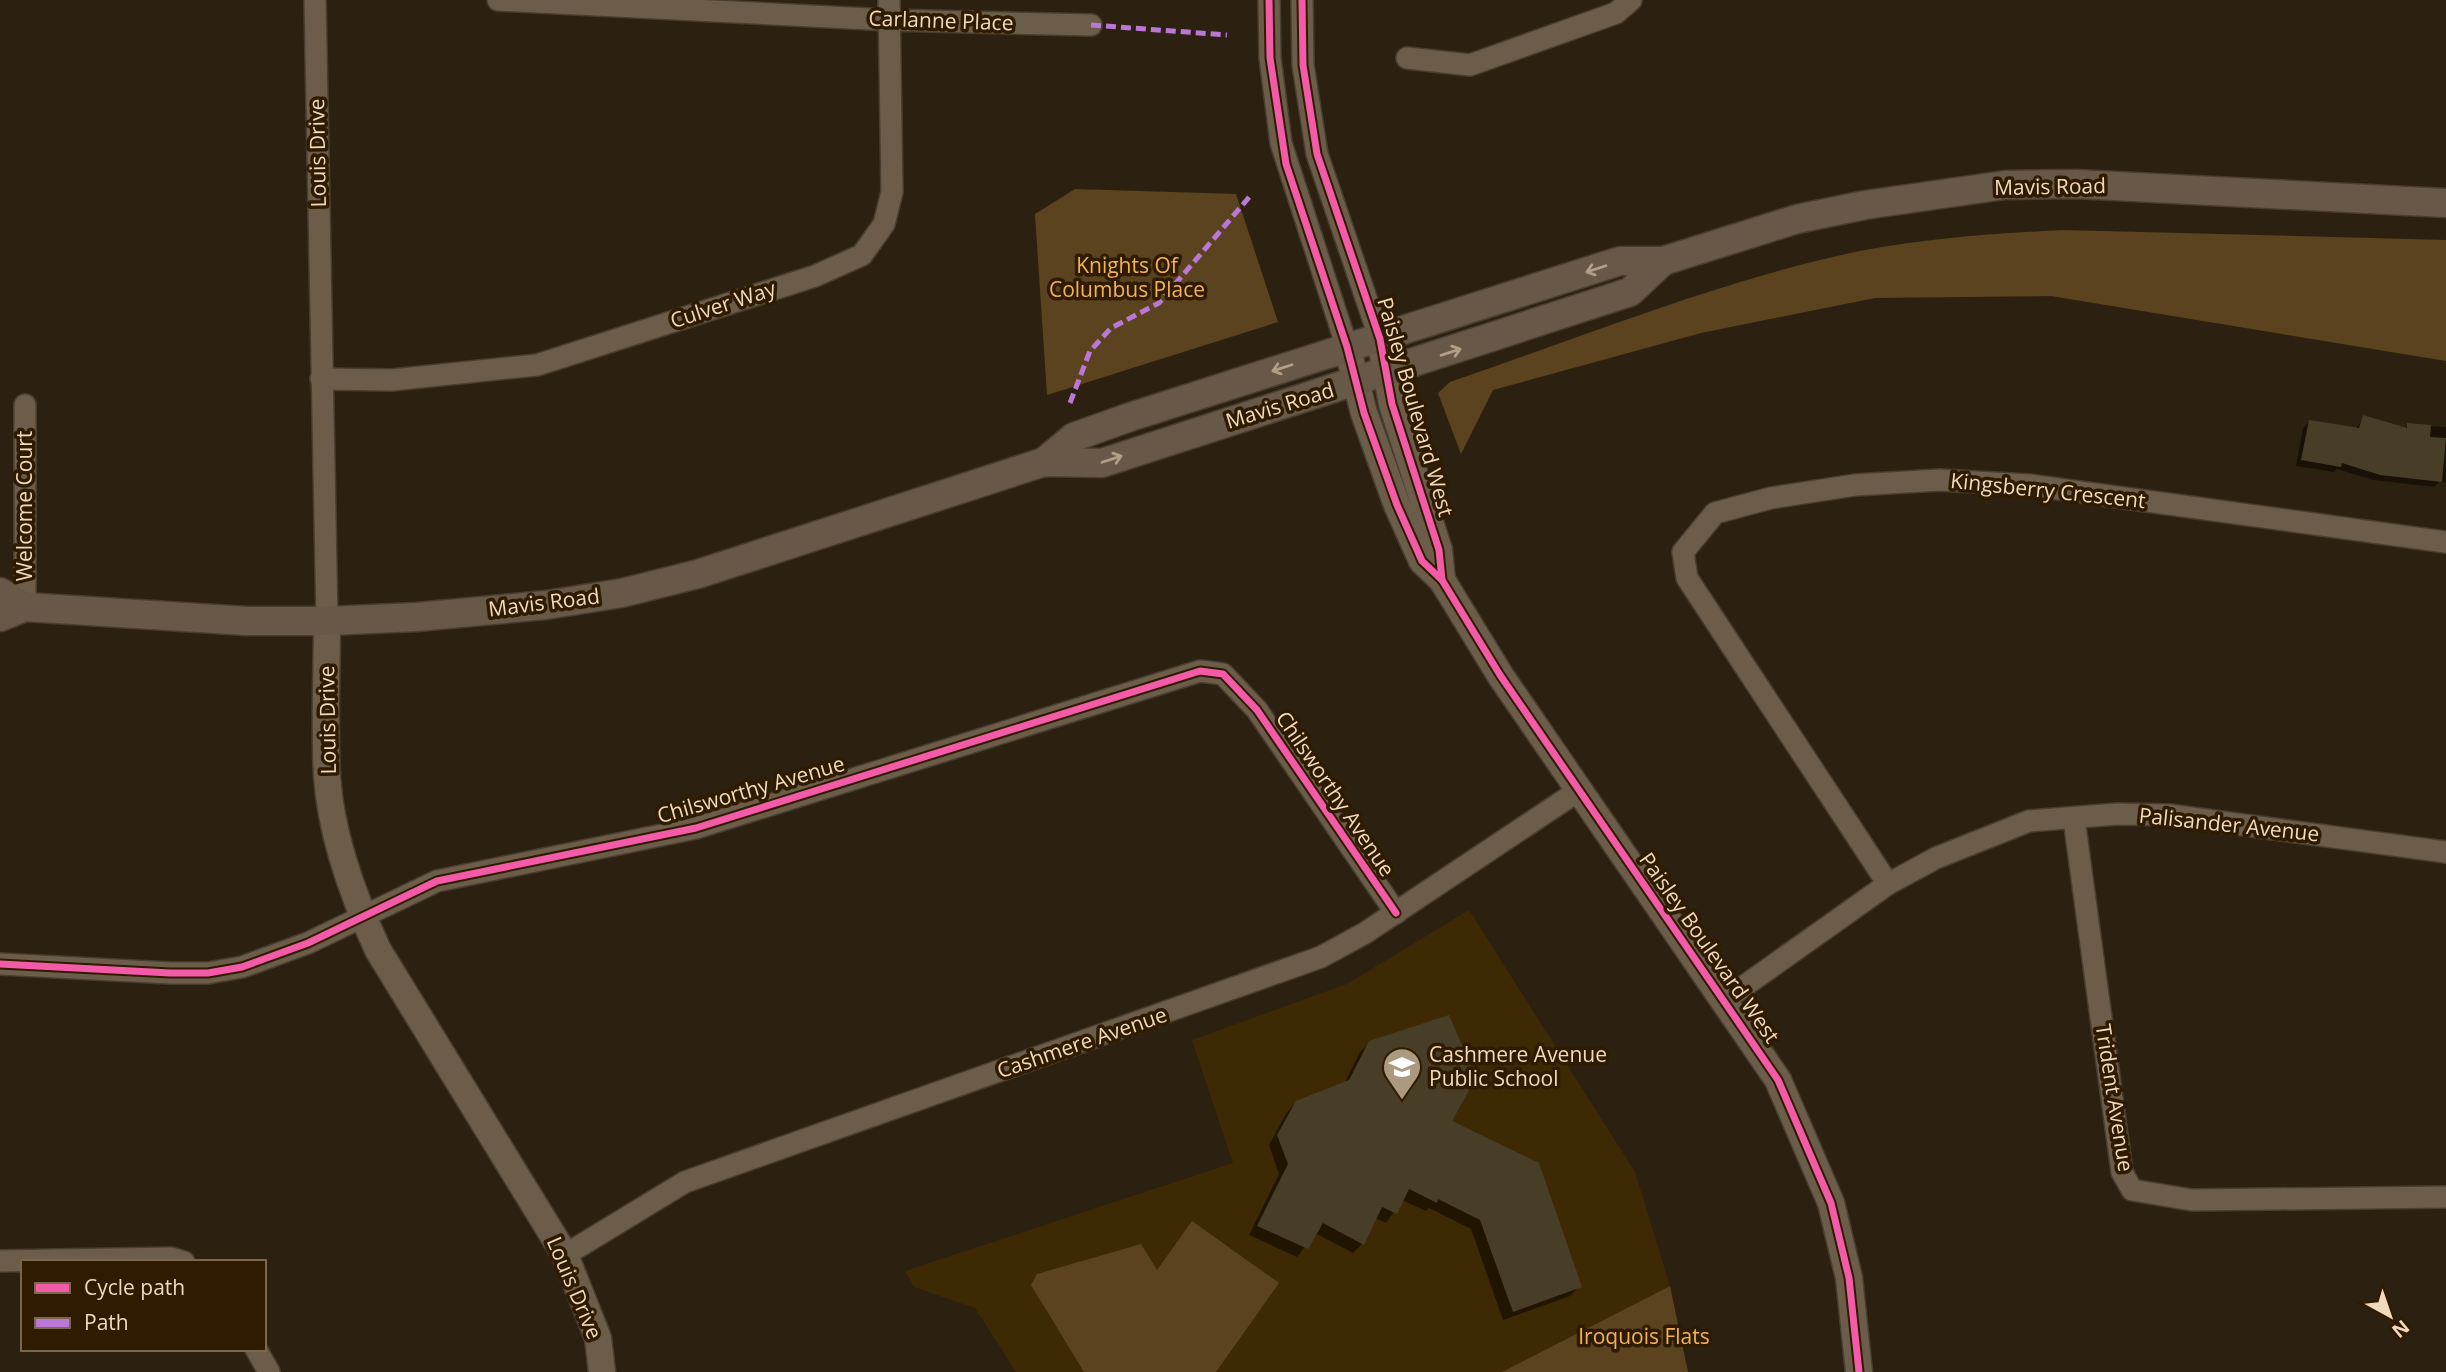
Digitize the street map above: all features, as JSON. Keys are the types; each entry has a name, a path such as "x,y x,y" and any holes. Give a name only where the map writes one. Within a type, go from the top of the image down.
{"main road":[{"name":"Mavis Road","path":"1044,463 1074,437 1620,261 1662,261 1732,237 1838,211 1933,194 2005,186 2076,184 2446,203"},
{"name":"Mavis Road","path":"0,592 13,612 247,621 417,617 546,605 622,593 698,574 1044,463 1102,463 1386,373 1630,292 1662,261"}],"street":[{"name":"Louis Drive","path":"315,0 327,621 327,778 334,824 362,916 378,950 565,1255 598,1338 602,1372"},
{"name":"Carlanne Place","path":"498,0 889,10 1091,25"},
{"name":"Paisley Boulevard West","path":"1269,0 1270,58 1282,143 1347,348 1364,413 1397,505 1422,561 1441,580 1480,644 1578,791 1726,999 1778,1080 1831,1203 1849,1278 1858,1372"},
{"name":"Paisley Boulevard West","path":"1302,0 1303,65 1317,153 1380,339 1401,431 1439,550 1441,580"},
{"path":"1407,58 1470,65 1616,13 1631,0"},
{"name":"Culver Way","path":"321,379 392,380 537,365 815,276 862,255 884,224 892,192 889,10"},
{"name":"Welcome Court","path":"13,612 25,405"},
{"name":"Kingsberry Crescent","path":"1888,884 1687,578 1683,552 1715,513 1771,498 1854,485 1940,480 2029,485 2446,542"},
{"name":"Chilsworthy Avenue","path":"0,964 170,974 208,973 276,956 436,881 696,828 1200,671 1223,674 1257,710 1396,913"},
{"name":"Cashmere Avenue","path":"565,1255 685,1182 1246,986 1321,957 1396,913 1578,791"},
{"name":"Palisander Avenue","path":"1726,999 1888,884 1936,858 2029,821 2117,814 2169,814 2446,852"},
{"name":"Trident Avenue","path":"2074,819 2122,1172 2132,1189 2192,1200 2446,1197"},
{"path":"57,1260 178,1260"},
{"path":"0,1261 21,1261"},
{"path":"257,1351 269,1372"}],"shaded area":[{"name":"Cashmere Avenue Public School","path":"1469,910 1635,1172 1670,1286 1502,1372 1016,1372 975,1308 914,1287 905,1271 1233,1163 1192,1040 1347,984"}],"green space":[{"name":"Knights Of Columbus Place","path":"1075,189 1236,194 1278,322 1047,395 1035,214"},
{"path":"2063,230 2446,240 2446,361 2051,296 1875,298 1701,333 1493,390 1461,454 1438,393 1450,382 1634,317 1773,272 1880,247 1941,239"},
{"path":"1192,1221 1279,1283 1216,1372 1084,1372 1031,1285 1037,1274 1141,1244 1157,1270"},
{"name":"Iroquois Flats","path":"1670,1286 1688,1372 1502,1372"}],"building":[{"path":"2363,415 2407,428 2407,423 2431,425 2430,437 2446,438 2442,482 2380,475 2342,463 2341,467 2301,460 2309,420 2359,428"},
{"path":"1449,1015 1476,1078 1452,1121 1539,1163 1582,1287 1513,1312 1480,1220 1438,1199 1437,1203 1409,1189 1397,1214 1382,1207 1364,1245 1323,1223 1308,1249 1257,1226 1288,1164 1277,1135 1296,1101 1349,1080 1369,1041"}],"marked path":[{"path":"1091,25 1227,35"},
{"path":"1070,403 1090,351 1111,328 1159,303 1251,195"}],"cycle path":[{"path":"1269,0 1270,58 1286,164 1347,347 1364,413 1397,505 1422,561 1442,580 1500,675 1778,1080 1831,1203 1849,1278 1859,1372"},
{"path":"1302,0 1303,65 1317,154 1380,339 1392,404 1439,550 1442,580"},
{"path":"0,964 170,973 208,973 242,967 308,943 437,881 696,828 1200,671 1223,674 1257,710 1396,913"}],"place":[{"name":"Cashmere Avenue Public School","path":"1402,1101"}]}
